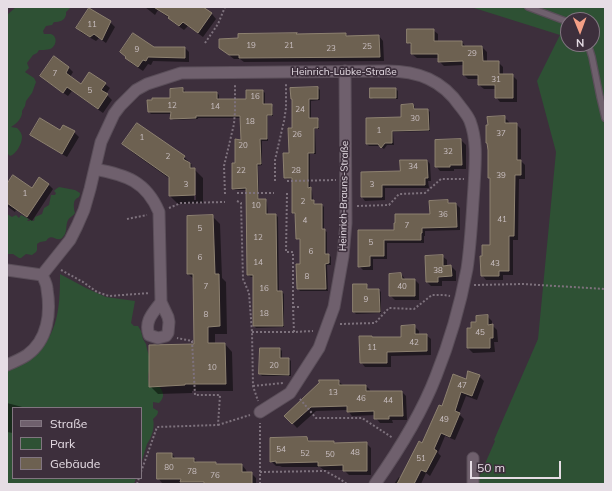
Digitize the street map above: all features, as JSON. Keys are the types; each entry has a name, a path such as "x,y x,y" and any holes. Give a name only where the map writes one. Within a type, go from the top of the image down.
{"street":[{"name":"Heinrich-Lübke-Straße","path":"42,274 70,240 77,226 88,196 101,142 114,114 136,90 146,84 181,73 344,71 406,72 424,76 443,87 454,98 469,120 474,138 475,147 472,226 468,256 458,313 436,377 402,444 375,484"},
{"name":"Heinrich-Brauns-Straße","path":"260,412 290,393 319,348 334,307 343,256 346,223 344,71"},
{"path":"95,169 111,172 135,181 150,194 159,212 161,297 170,322 166,336 158,338 150,335 147,322 161,297"},
{"path":"7,270 42,274 47,288 49,308 48,325 37,346 17,361 7,365"},
{"path":"473,458 473,484"}],"lane":[{"path":"528,7 560,19"},
{"path":"590,52 605,118"}],"path":[{"path":"205,43 218,24 225,7"},
{"path":"275,181 275,160 286,108 286,87"},
{"path":"225,194 224,166 234,124 235,89"},
{"path":"346,206 388,205 399,194 425,192 440,179 474,179"},
{"path":"287,182 323,180"},
{"path":"286,192 286,252 293,252 294,332"},
{"path":"237,193 274,193"},
{"path":"237,201 241,203 243,279 250,293 254,386 260,412 260,484"},
{"path":"127,219 159,212 181,203 225,202"},
{"path":"53,262 62,271 83,282 97,292 110,296 161,297"},
{"path":"471,285 523,284 605,289"},
{"path":"252,332 294,332 327,327 375,323 389,308 414,309 432,295 444,295"},
{"path":"293,307 299,306"},
{"path":"166,336 192,341 194,395 220,395 218,425"},
{"path":"254,386 285,383 290,393 300,398 316,418 362,418 402,444"},
{"path":"142,469 157,427 218,425 260,412"},
{"path":"260,472 325,471 347,484"}],"green space":[{"path":"16,7 71,7 66,12 63,20 46,26 43,31 44,34 51,34 54,36 56,40 54,46 46,50 39,50 27,63 29,68 25,72 34,78 36,82 32,93 26,101 20,118 11,127 17,128 22,137 18,148 10,156 7,153 7,15"},
{"path":"471,7 605,7 605,484 476,484 538,339 556,152 537,81 560,35"},
{"path":"59,187 75,190 80,193 79,197 74,201 75,213 68,220 64,236 60,239 50,237 46,241 40,242 37,244 36,252 32,255 26,254 19,258 13,254 7,254 7,214 12,217 16,215 19,218 21,215 29,219 27,221 34,221 35,217 42,214 44,208 49,205 51,195 55,195 56,193 54,191"},
{"path":"60,274 106,297 135,301 131,323 134,326 138,326 146,344 149,356 149,385 158,385 163,396 159,403 153,402 153,408 158,412 153,419 153,432 147,444 142,461 142,407 12,407 12,479 136,479 134,484 7,484 7,371 22,364 44,345 55,324 59,300"}],"building":[{"path":"154,7 203,7 212,13 198,33 183,22 179,26"},
{"path":"89,8 111,21 102,40 94,34 90,37 76,28"},
{"path":"407,29 434,29 434,41 462,41 462,46 482,46 483,61 499,61 499,74 513,74 513,98 495,98 495,85 478,85 478,75 463,75 463,61 438,62 438,54 411,54 411,43 407,43"},
{"path":"133,33 154,47 185,47 185,58 148,57 146,61 143,60 138,67 125,58 126,57 120,52"},
{"path":"297,33 296,34 346,33 346,36 379,35 380,57 239,58 239,55 229,55 219,48 219,39 238,38 238,34"},
{"path":"54,56 69,67 66,73 81,84 89,72 106,83 101,90 108,94 98,109 67,87 63,93 40,76"},
{"path":"318,87 318,99 309,99 309,118 318,118 318,128 314,128 314,153 308,153 308,188 311,187 311,200 314,200 314,204 322,204 322,229 325,229 325,254 329,254 329,263 325,264 326,289 297,289 296,264 300,264 300,239 296,239 295,213 292,213 292,178 284,178 283,153 289,153 288,128 292,128 292,99 290,88"},
{"path":"183,88 183,92 217,92 217,99 246,99 246,90 263,90 263,104 272,104 272,115 267,115 267,139 260,139 261,164 257,164 258,199 266,199 266,214 276,214 277,291 282,291 283,326 253,326 253,275 247,275 246,188 232,189 232,163 235,163 235,139 241,140 240,116 196,116 196,118 170,119 171,112 148,112 147,100 152,100 152,98 170,98 170,89"},
{"path":"370,88 396,88 396,98 370,98"},
{"path":"413,104 414,109 428,109 429,130 392,131 392,143 385,143 381,148 378,144 366,144 366,118 401,117 401,105"},
{"path":"505,116 505,123 517,123 517,160 521,160 521,175 515,175 514,236 509,236 509,271 499,271 499,276 481,276 480,256 482,256 482,245 490,245 490,178 488,178 488,150 486,143 486,125 488,125 487,117"},
{"path":"40,118 60,130 63,125 75,131 62,154 30,135"},
{"path":"137,123 185,156 183,159 190,163 190,168 195,168 195,195 169,196 169,177 122,144"},
{"path":"461,139 462,165 435,167 435,140"},
{"path":"400,160 427,160 428,178 425,178 425,185 382,185 382,197 361,197 361,172 400,171"},
{"path":"13,175 32,188 39,177 49,184 27,217 7,203 7,184"},
{"path":"448,200 448,203 456,203 457,227 422,228 421,240 384,240 384,256 370,256 370,266 358,267 358,230 394,230 395,214 430,214 429,201"},
{"path":"213,215 215,274 219,274 220,326 208,327 208,343 225,343 226,384 185,384 149,387 149,345 194,344 193,274 187,274 187,216"},
{"path":"443,255 443,266 451,265 452,276 438,277 438,282 426,282 425,256"},
{"path":"401,273 402,279 415,279 415,296 389,296 389,274"},
{"path":"353,284 367,284 367,289 379,289 380,312 353,312"},
{"path":"488,315 488,325 493,324 493,338 490,338 490,348 467,348 467,328 471,328 471,322 476,322 476,316"},
{"path":"415,325 415,334 427,334 427,351 387,352 387,363 360,363 359,336 401,337 401,326"},
{"path":"260,348 280,348 280,358 289,358 289,375 259,374"},
{"path":"468,371 480,375 472,396 461,392 455,411 460,413 450,437 441,433 434,449 437,451 426,472 421,470 414,484 397,484 419,441 422,443 439,405 442,406 453,374 466,379"},
{"path":"319,380 339,380 339,385 366,385 366,391 402,391 403,416 389,416 389,419 374,419 374,411 347,412 347,406 311,407 292,424 284,416 319,383"},
{"path":"307,437 308,441 334,441 334,443 367,442 367,471 343,471 343,465 318,466 318,462 270,462 270,438"},
{"path":"157,453 172,453 172,458 194,458 194,462 242,464 242,472 252,472 252,484 204,484 204,482 180,482 181,479 157,479"}]}
